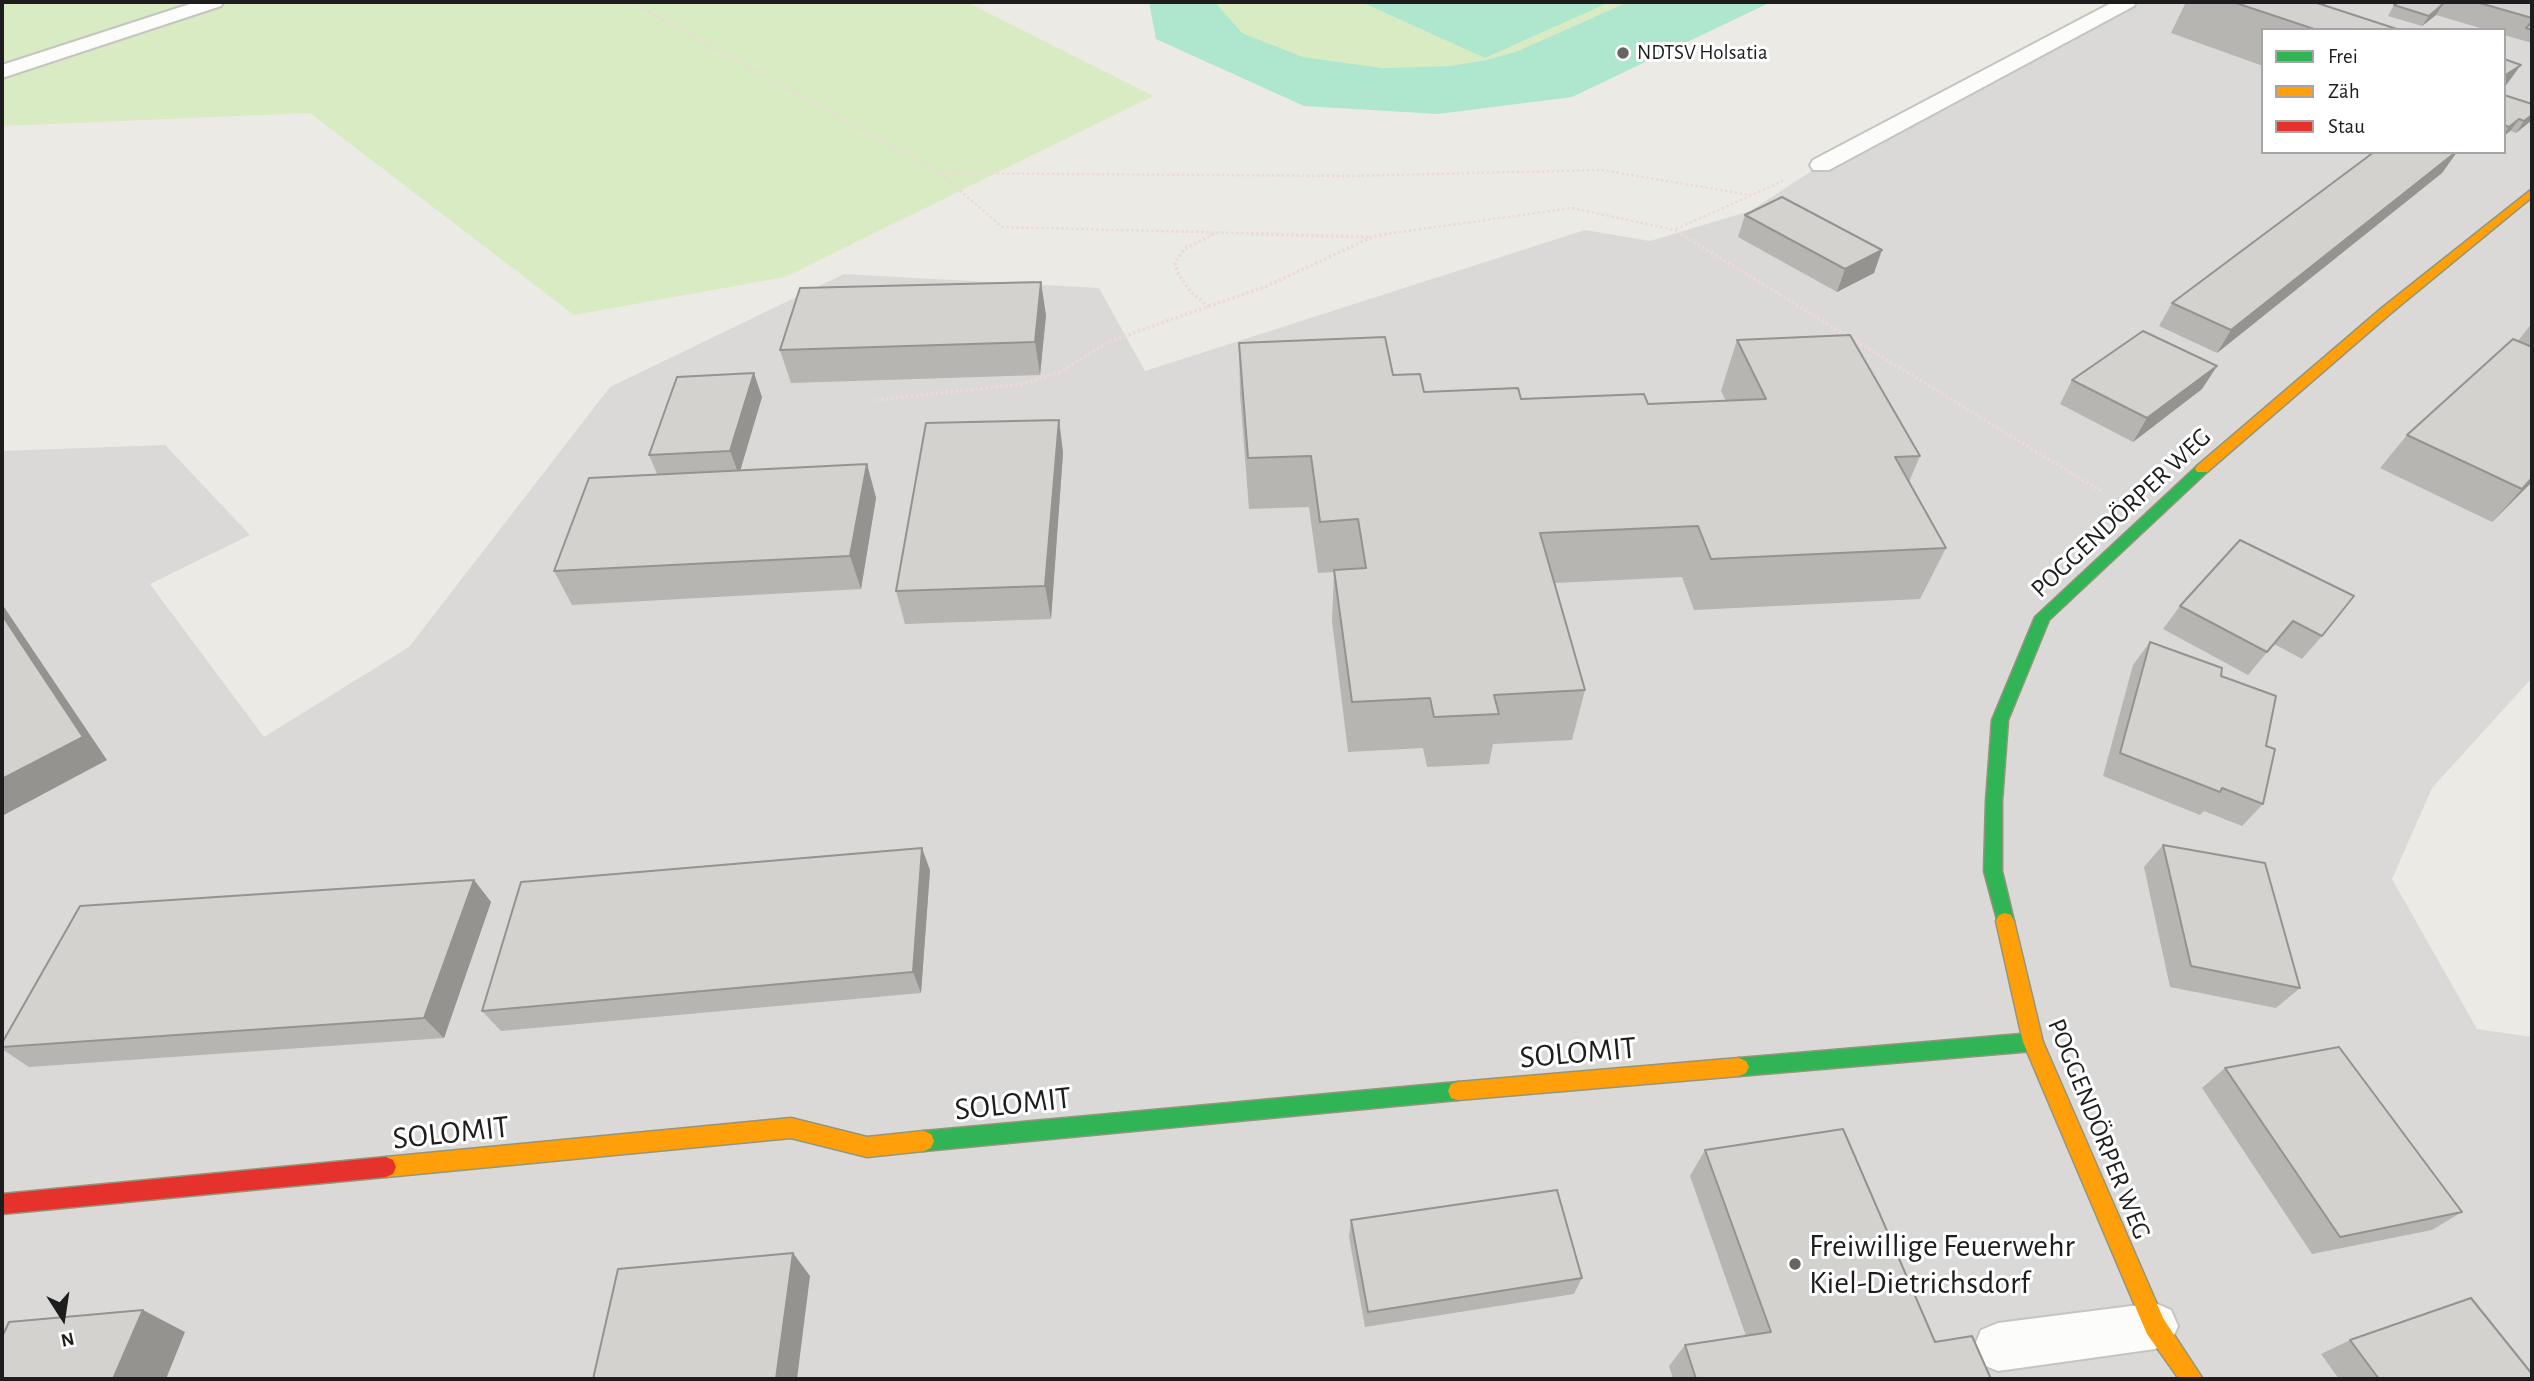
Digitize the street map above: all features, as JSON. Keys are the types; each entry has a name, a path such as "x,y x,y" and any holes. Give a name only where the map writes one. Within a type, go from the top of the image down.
{"street":[{"name":"POGGENDÖRPER WEG","path":"2192,1379 2155,1326 2033,1042 1993,871 1994,801 2000,720 2043,617 2147,519 2388,310 2532,192"},
{"name":"SOLOMIT","path":"2,1204 791,1128 867,1147 1171,1116 2033,1042"}],"lane":[{"path":"2,72 214,2"},
{"path":"1821,164 2127,2"},
{"path":"1998,1348 2155,1326"}],"path":[{"path":"631,2 940,173 1002,227 1372,237"},
{"path":"940,173 1347,176 1602,170 1750,195 1675,230"},
{"path":"876,400 1022,384 1060,372 1110,341 1267,286 1372,237 1410,229 1572,208 1675,230 2147,519"},
{"path":"1209,307 1190,291 1177,272 1175,263 1184,249 1216,233"}],"shaded area":[{"path":"2127,2 2532,2 2532,678 2432,788 2392,879 2477,1029 2532,1037 2532,1379 2,1379 2,451 165,445 250,535 150,584 264,737 409,647 610,387 844,274 1099,288 1145,371 1585,230 1650,241 1750,211 1821,165"}],"green space":[{"path":"2,2 203,2 2,66"},
{"path":"226,2 967,2 1153,96 785,277 574,315 310,113 2,126 2,76"},
{"name":"NDTSV Holsatia","path":"1149,2 1215,2 1242,33 1303,57 1382,68 1450,66 1486,60 1518,51 1628,2 1771,2 1572,97 1438,114 1304,106 1156,39"},
{"path":"1215,2 1361,2 1485,58 1610,2 1628,2 1518,51 1486,60 1450,66 1382,68 1303,57 1242,33"},
{"path":"1361,2 1610,2 1485,58"}],"building":[{"path":"2233,2 2314,2 2394,28 2311,28"},
{"path":"2399,2 2443,4 2429,16 2394,5"},
{"path":"2476,2 2532,2 2532,18"},
{"path":"2506,60 2521,65 2506,75"},
{"path":"2506,96 2532,104 2532,115 2524,121 2519,119 2509,127 2506,126"},
{"path":"2371,154 2453,154 2231,330 2172,303"},
{"path":"1782,197 1882,250 1845,269 1745,215"},
{"path":"1041,282 1035,342 780,350 800,288"},
{"path":"2143,331 2217,366 2147,418 2072,380"},
{"path":"1850,335 1920,456 1895,457 1946,548 1711,559 1698,526 1540,533 1585,690 1494,695 1499,714 1434,717 1430,698 1352,702 1334,570 1366,568 1358,519 1320,522 1311,456 1248,458 1239,343 1385,337 1393,375 1420,374 1424,392 1518,388 1521,399 1644,394 1648,404 1766,399 1737,340"},
{"path":"2513,339 2532,347 2532,478 2522,489 2407,435"},
{"path":"754,373 730,451 649,455 677,377"},
{"path":"1059,420 1045,586 896,591 926,423"},
{"path":"867,464 850,556 554,571 589,478"},
{"path":"2240,540 2354,596 2322,636 2293,621 2267,652 2180,606"},
{"path":"2,615 83,737 2,779"},
{"path":"2150,642 2222,668 2221,676 2276,696 2266,746 2275,749 2263,804 2222,788 2220,792 2120,753"},
{"path":"2163,845 2265,863 2300,988 2191,966"},
{"path":"922,848 913,972 482,1011 521,882"},
{"path":"474,880 424,1018 2,1047 80,906"},
{"path":"2339,1047 2462,1212 2340,1237 2225,1068"},
{"name":"Freiwillige Feuerwehr Kiel-Dietrichsdorf","path":"1843,1129 1935,1342 1972,1336 1991,1379 1696,1379 1685,1345 1771,1332 1705,1150"},
{"path":"1557,1190 1582,1278 1368,1312 1351,1220"},
{"path":"793,1253 776,1379 593,1379 618,1269"},
{"path":"2471,1298 2532,1374 2532,1379 2379,1379 2350,1340"},
{"path":"143,1310 113,1379 2,1379 2,1337 9,1322"}],"traffic: fast":[{"path":"2005,921 1993,871 1994,801 2000,720 2043,617 2202,469"},
{"path":"1739,1067 2033,1042"},
{"path":"924,1141 1458,1091"}],"traffic: slow":[{"path":"2202,469 2387,310 2532,192"},
{"path":"2005,921 2033,1042 2155,1326 2192,1379"},
{"path":"1458,1091 1739,1067"},
{"path":"386,1167 791,1128 867,1147 924,1141"}],"traffic: jam":[{"path":"2,1204 386,1167"}],"place":[{"name":"NDTSV Holsatia","path":"1623,53"},
{"name":"Freiwillige Feuerwehr Kiel-Dietrichsdorf","path":"1795,1264"}]}
